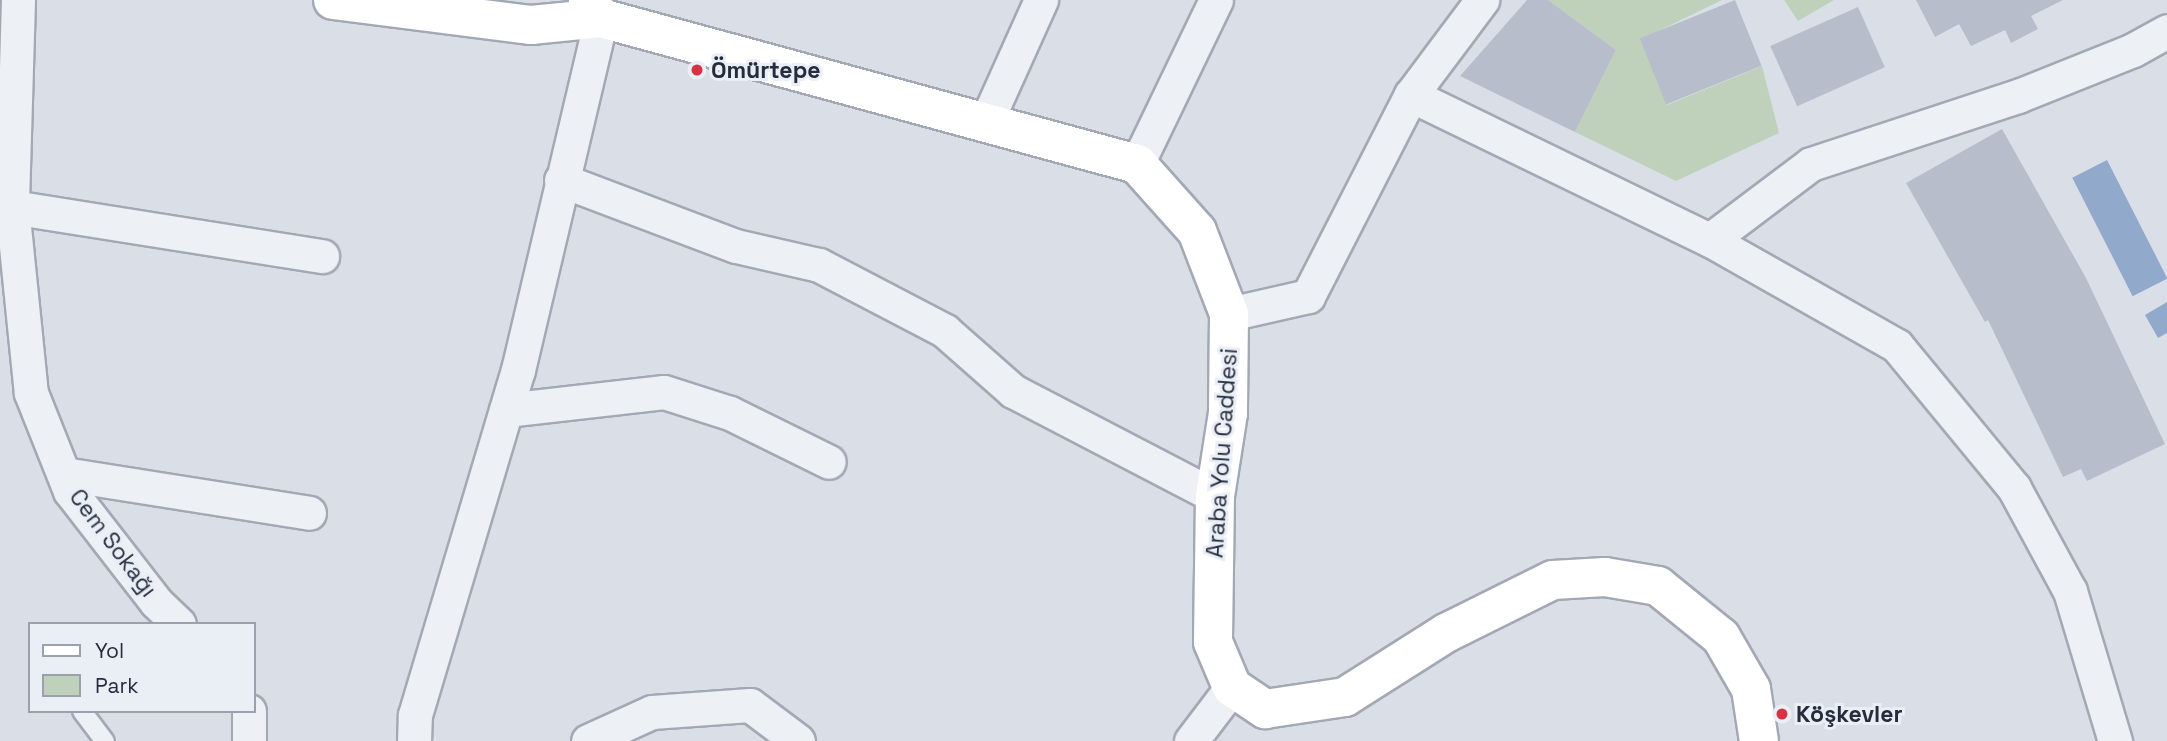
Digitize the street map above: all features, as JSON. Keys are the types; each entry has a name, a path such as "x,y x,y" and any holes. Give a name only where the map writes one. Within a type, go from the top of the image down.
{"street":[{"name":"Cem Sokağı","path":"18,0 12,207 31,393 64,474 86,511 177,622"},
{"path":"333,0 531,25 594,9 1137,164 1216,0"},
{"path":"988,120 1041,0"},
{"path":"1229,314 1308,296 1411,94 1482,0"},
{"path":"414,741 415,715 506,410 561,180 594,9"},
{"path":"1710,240 1811,164 2018,96 2133,50 2167,31"},
{"path":"1411,94 1710,240 1897,346 2014,488 2070,591 2115,741"},
{"name":"Araba Yolu Caddesi","path":"1137,164 1197,231 1229,314 1228,413 1215,496 1213,642 1232,687"},
{"path":"561,180 736,246 819,265 945,331 1013,391 1215,496"},
{"path":"12,207 322,256"},
{"path":"506,410 664,392 730,413 829,462"},
{"path":"64,474 309,513"},
{"path":"1191,741 1232,687 1265,709 1345,697 1446,633 1553,580 1605,577 1658,586 1721,637 1751,689 1759,741"},
{"path":"588,741 652,712 750,705 798,741"},
{"path":"249,713 249,741"}],"lane":[{"path":"84,713 105,741"}],"green space":[{"path":"1548,0 1722,0 1640,40 1667,105 1762,66 1779,133 1676,181 1575,132 1616,50"},
{"path":"1784,0 1834,0 1798,21"}],"water":[{"path":"2107,160 2167,278 2133,296 2072,178"},
{"path":"2167,302 2167,333 2158,338 2145,315"}],"building":[{"path":"1527,0 1548,0 1616,50 1575,132 1460,76"},
{"path":"1735,0 1762,66 1666,104 1640,39"},
{"path":"1916,0 2063,0 2031,16 2038,29 2011,43 2005,30 1971,46 1959,24 1935,37"},
{"path":"1858,7 1885,67 1797,106 1770,46"},
{"path":"2002,129 2086,278 2165,444 2087,481 2081,469 2063,477 1988,320 1985,322 1906,183"}],"place":[{"name":"Ömürtepe","path":"697,70"},
{"name":"Köşkevler","path":"1782,714"}]}
